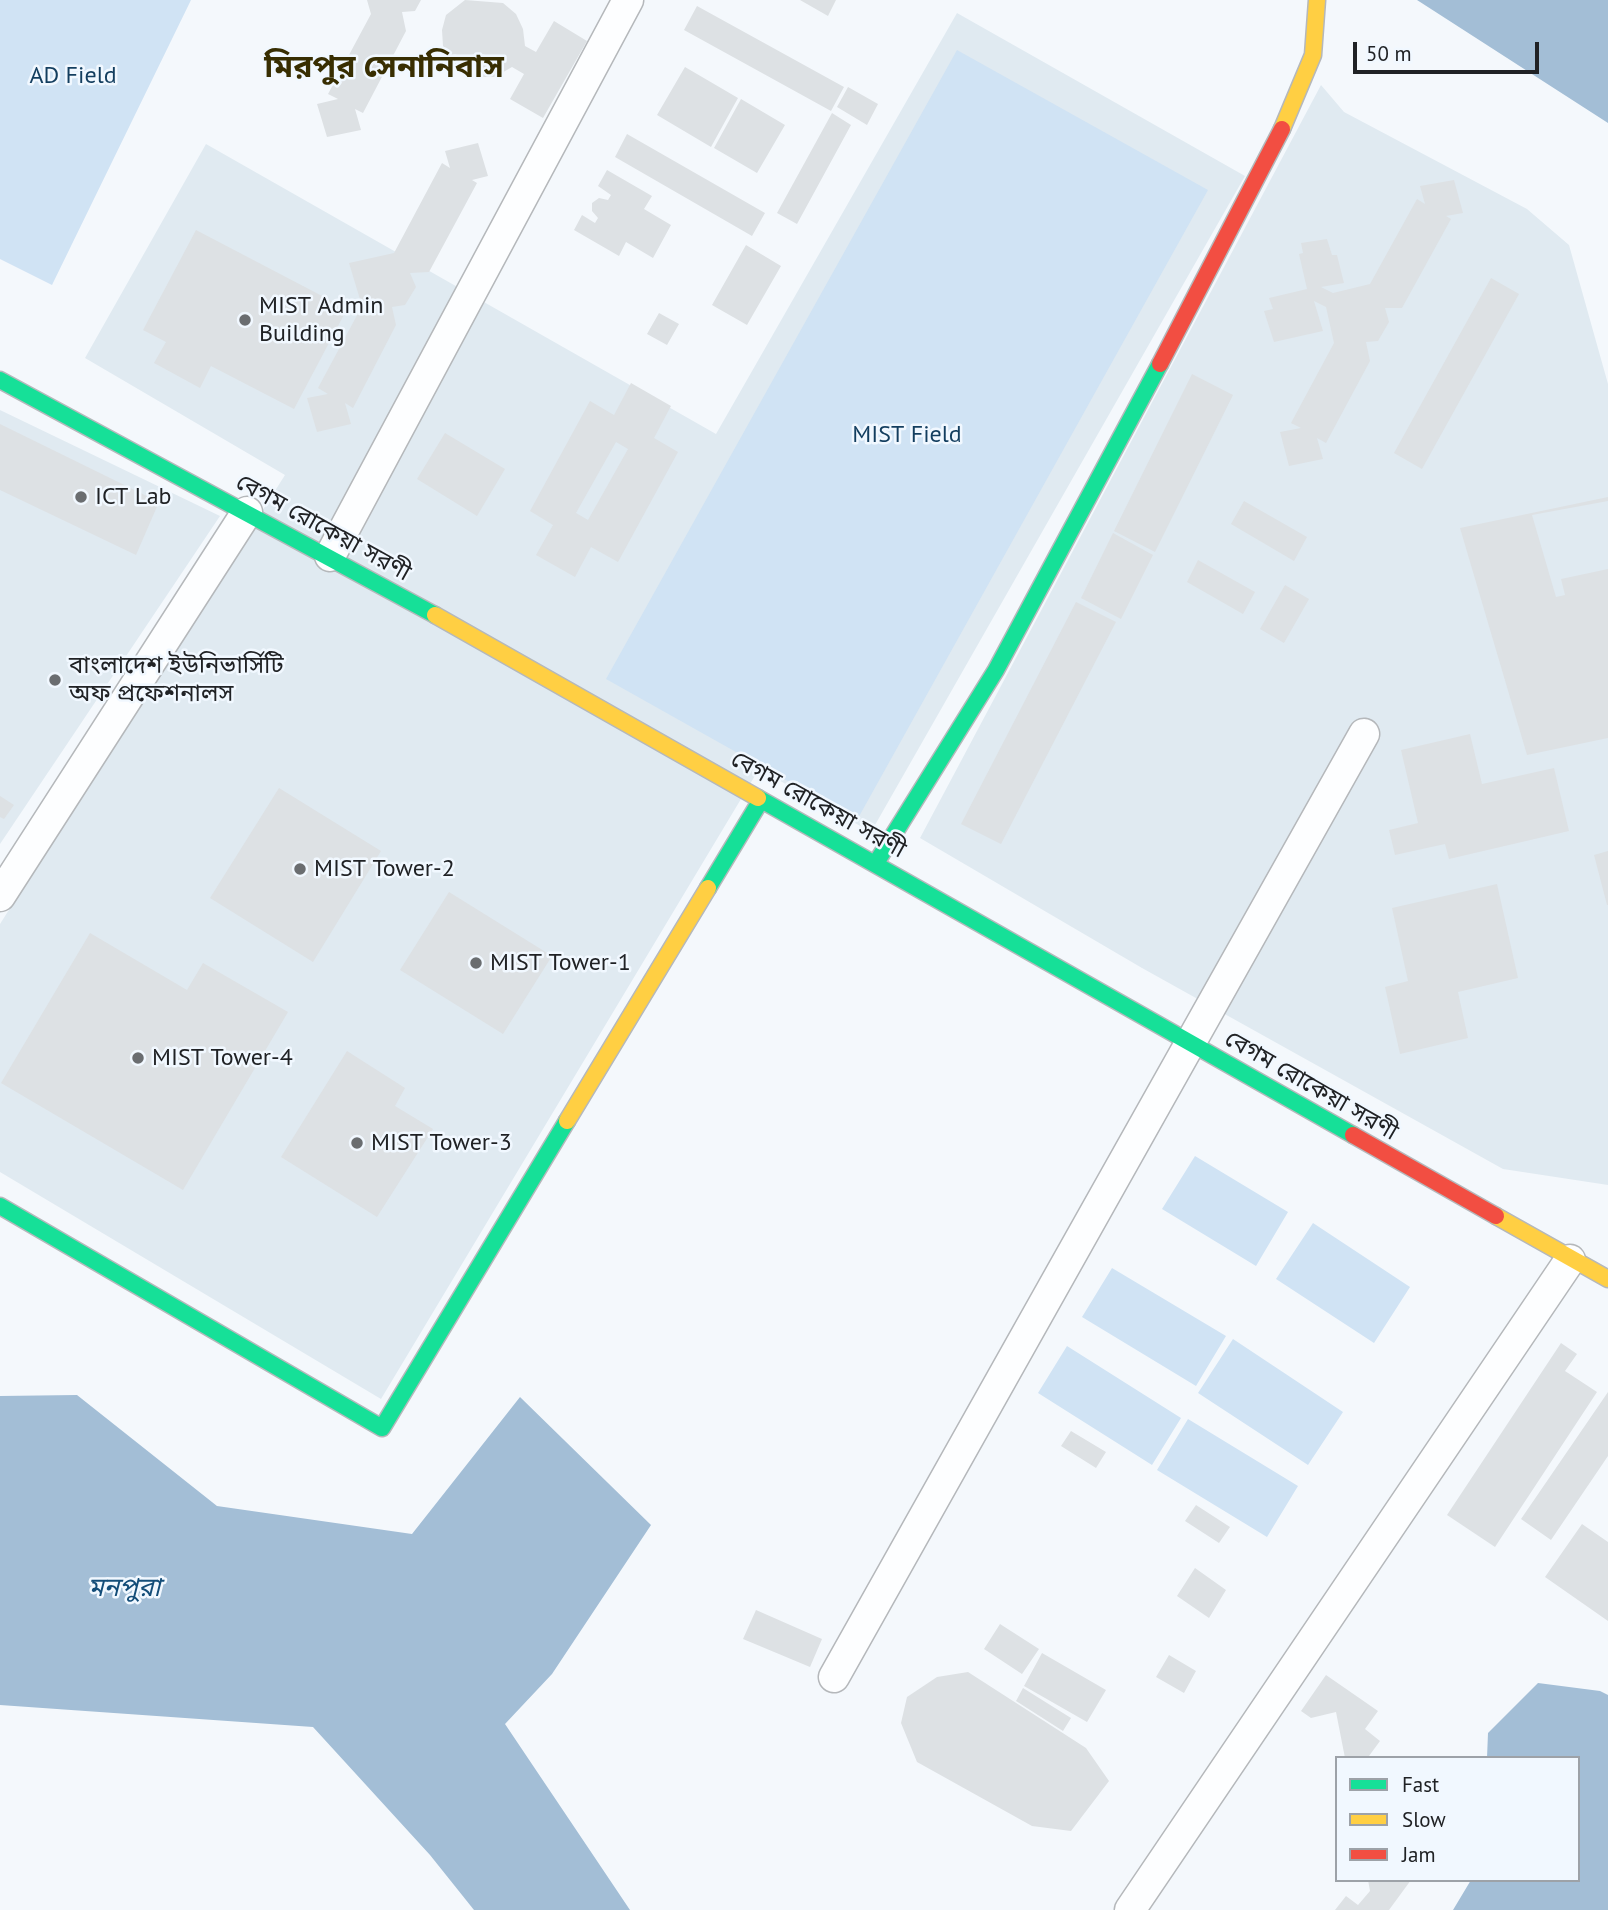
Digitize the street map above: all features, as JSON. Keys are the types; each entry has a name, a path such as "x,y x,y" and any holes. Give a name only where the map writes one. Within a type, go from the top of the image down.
{"street":[{"path":"330,556 628,0"},
{"path":"876,863 996,670 1121,440 1290,114 1313,54 1317,0"},
{"name":"বেগম রোকেয়া সরণী","path":"0,380 330,556 876,863 1570,1260 1608,1279"},
{"path":"0,896 247,512"},
{"path":"834,1677 1364,734"},
{"path":"0,1206 382,1428 761,800"},
{"path":"1130,1910 1570,1260"}],"shaded area":[{"path":"957,13 1245,176 871,832 759,769 381,1399 0,1172 0,924 285,475 85,358 206,144 716,434"},
{"path":"1321,85 1344,112 1527,209 1569,245 1608,384 1608,1185 1503,1169 1142,968 920,838"},
{"name":"বাংলাদেশ ইউনিভার্সিটি অফ প্রফেশনালস","path":"0,410 220,516 0,844"}],"green space":[{"name":"AD Field","path":"0,0 191,0 52,285 0,259"},
{"name":"MIST Field","path":"957,50 1208,190 857,820 606,679"},
{"path":"1195,1156 1288,1212 1256,1266 1162,1209"},
{"path":"1313,1223 1410,1287 1374,1343 1276,1279"},
{"path":"1112,1268 1226,1336 1196,1386 1082,1317"},
{"path":"1233,1339 1343,1412 1308,1465 1198,1393"},
{"path":"1067,1346 1181,1418 1152,1465 1038,1393"},
{"path":"1188,1419 1298,1486 1267,1537 1157,1470"}],"water":[{"path":"1417,0 1608,0 1608,123"},
{"name":"মনপুরা","path":"77,1395 217,1506 412,1534 520,1397 651,1525 552,1674 505,1724 630,1910 474,1910 430,1855 313,1727 0,1705 0,1396"},
{"path":"1538,1683 1600,1691 1608,1695 1608,1910 1453,1910 1470,1882 1580,1882 1580,1756 1487,1756 1488,1733"}],"building":[{"path":"367,0 421,0 415,11 402,12 406,31 363,113 355,109 361,130 327,137 317,104 338,99 328,94 371,14"},
{"path":"465,0 503,3 516,14 523,29 525,46 536,52 554,21 587,41 543,118 510,99 524,74 512,67 495,77 479,77 463,71 451,60 443,46 442,30 446,15"},
{"path":"800,0 836,0 828,16"},
{"path":"697,6 844,87 831,111 684,30"},
{"path":"685,67 738,98 711,147 657,115"},
{"path":"848,87 878,104 867,125 837,107"},
{"path":"741,99 785,125 757,173 714,148"},
{"path":"832,113 851,125 797,224 777,213"},
{"path":"627,134 765,213 752,236 615,157"},
{"path":"478,143 488,176 472,180 477,183 429,272 410,273 416,287 405,305 392,307 396,325 353,408 345,403 351,424 317,432 307,398 328,394 318,388 362,306 349,263 394,253 442,163 450,168 445,151"},
{"path":"607,170 652,196 644,209 671,225 653,258 626,242 619,256 574,230 582,215 595,223 598,218 592,211 592,203 599,198 608,200 611,195 598,186"},
{"path":"1454,180 1463,213 1446,216 1451,219 1402,308 1385,308 1389,322 1378,341 1366,342 1370,361 1326,443 1317,438 1323,459 1289,466 1280,432 1301,428 1291,423 1334,343 1326,307 1314,301 1323,331 1274,342 1264,311 1273,309 1269,298 1307,289 1299,254 1303,253 1301,243 1327,239 1332,255 1337,255 1344,283 1321,287 1333,293 1370,284 1417,199 1425,204 1420,186"},
{"name":"MIST Admin Building","path":"196,230 347,309 294,409 211,366 200,388 154,363 166,342 143,330"},
{"path":"746,245 781,266 747,325 712,305"},
{"path":"1491,278 1519,294 1422,469 1394,453"},
{"path":"659,313 679,324 667,345 647,334"},
{"path":"1192,374 1233,395 1155,552 1114,531"},
{"path":"631,383 671,406 654,438 678,452 618,562 591,547 575,577 536,555 553,525 530,511 590,401 614,415","holes":["616,442 628,449 588,520 576,513"]},
{"name":"ICT Lab","path":"0,424 159,502 136,555 0,490"},
{"path":"445,433 505,469 477,516 417,479"},
{"path":"1608,497 1608,501 1532,515 1556,597 1565,595 1561,579 1608,569 1608,738 1527,755 1460,528"},
{"path":"1244,501 1307,537 1294,561 1231,524"},
{"path":"1113,533 1153,555 1121,619 1081,598"},
{"path":"1198,560 1255,592 1243,614 1187,582"},
{"path":"1285,585 1309,599 1284,643 1260,629"},
{"path":"1076,602 1116,622 1001,844 961,824"},
{"path":"1470,734 1482,784 1554,768 1569,831 1449,859 1445,844 1395,855 1389,830 1418,823 1401,750"},
{"name":"MIST Tower-2","path":"279,788 381,851 313,962 210,898"},
{"path":"0,796 14,805 4,819 0,817"},
{"path":"1608,851 1608,905 1607,905 1594,855"},
{"path":"1497,884 1518,978 1458,992 1468,1038 1400,1054 1385,987 1408,981 1392,908"},
{"name":"MIST Tower-1","path":"449,892 552,956 503,1034 400,970"},
{"name":"MIST Tower-4","path":"90,933 187,990 203,963 288,1012 183,1190 1,1083"},
{"name":"MIST Tower-3","path":"347,1051 405,1088 395,1106 433,1129 377,1217 281,1157"},
{"path":"1561,1343 1577,1354 1565,1371 1597,1392 1495,1547 1447,1515"},
{"path":"1608,1392 1608,1456 1551,1540 1521,1519"},
{"path":"1071,1431 1106,1452 1096,1468 1061,1446"},
{"path":"1196,1505 1230,1527 1219,1543 1185,1521"},
{"path":"1582,1524 1608,1542 1608,1621 1545,1577"},
{"path":"1195,1568 1226,1590 1209,1618 1177,1596"},
{"path":"756,1610 822,1639 810,1667 743,1639"},
{"path":"1000,1624 1039,1649 1022,1674 984,1649"},
{"path":"1042,1653 1106,1690 1087,1722 1024,1686"},
{"path":"1169,1655 1196,1671 1184,1693 1156,1677"},
{"path":"968,1672 1086,1748 1109,1781 1071,1831 1032,1826 917,1762 901,1723 907,1697 937,1677"},
{"path":"1326,1675 1378,1711 1365,1729 1380,1741 1369,1756 1345,1756 1336,1712 1311,1718 1301,1711"},
{"path":"1023,1688 1071,1718 1063,1731 1016,1701"},
{"path":"1368,1882 1410,1882 1389,1910 1335,1910 1346,1896 1358,1905 1370,1891"}],"traffic: fast":[{"path":"876,863 996,670 1160,364"},
{"path":"0,380 435,615"},
{"path":"758,798 1353,1135"},
{"path":"708,888 761,800"},
{"path":"0,1206 382,1428 567,1121"}],"traffic: slow":[{"path":"1282,129 1313,55 1317,0"},
{"path":"435,615 758,798"},
{"path":"567,1121 708,888"},
{"path":"1496,1216 1608,1279"}],"traffic: jam":[{"path":"1160,364 1282,129"},
{"path":"1353,1135 1496,1216"}],"place":[{"name":"MIST Admin Building","path":"245,320"},
{"name":"ICT Lab","path":"81,497"},
{"name":"বাংলাদেশ ইউনিভার্সিটি অফ প্রফেশনালস","path":"55,680"},
{"name":"MIST Tower-2","path":"300,869"},
{"name":"MIST Tower-1","path":"476,963"},
{"name":"MIST Tower-4","path":"138,1058"},
{"name":"MIST Tower-3","path":"357,1143"}],"district":[{"name":"মিরপুর সেনানিবাস","path":"384,68"}]}
